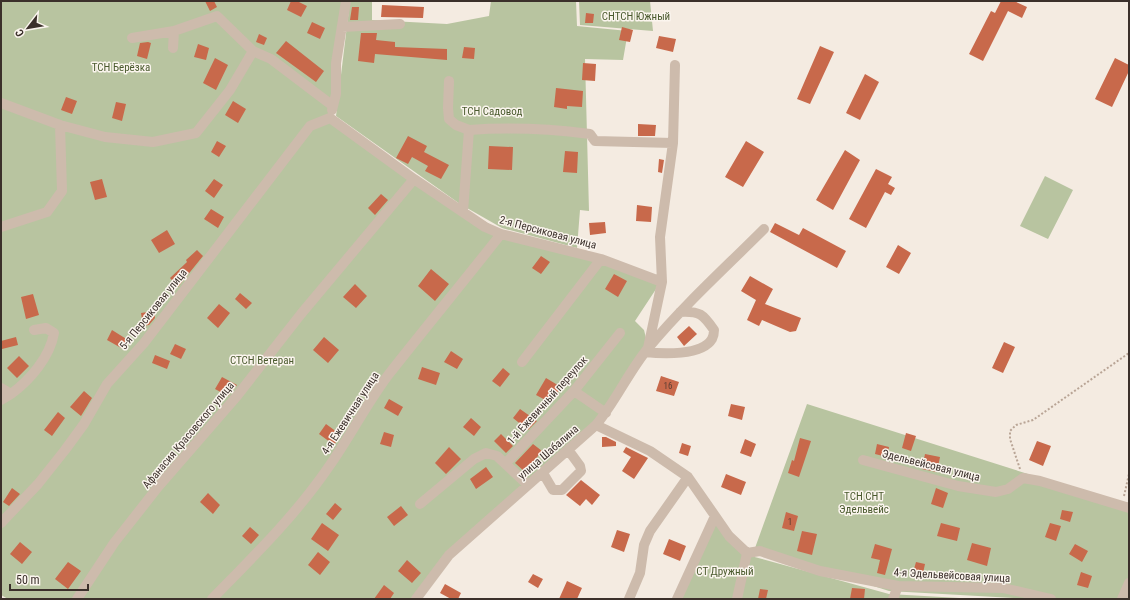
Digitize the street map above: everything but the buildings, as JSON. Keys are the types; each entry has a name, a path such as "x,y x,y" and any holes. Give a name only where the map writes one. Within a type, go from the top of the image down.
{"street":[{"path":"330,118 336,94 336,63 346,1"},
{"path":"132,38 174,31 217,16 253,51 271,59 333,106"},
{"path":"342,27 400,24"},
{"path":"173,48 174,31"},
{"path":"2,104 60,125 105,137 153,142 196,133 230,90 253,51"},
{"path":"675,65 673,143 660,237 662,282 647,350 665,354 686,352 705,346 712,339 714,330 705,317 696,312 681,312"},
{"path":"449,82 449,119 456,125 469,130 487,128 569,131 590,134 595,141 673,143"},
{"name":"2-я Персиковая улица","path":"330,118 414,179 485,227 501,234 601,259 662,282"},
{"name":"5-я Персиковая улица","path":"1,523 38,484 65,450 84,424 107,384 144,343 310,126 330,118"},
{"path":"1,227 47,212 62,191 60,125"},
{"path":"463,212 469,130"},
{"name":"Афанасия Красовского улица","path":"77,599 114,543 158,487 237,396 301,314 414,179"},
{"name":"улица Шабалина","path":"416,599 449,555 569,451 596,425 606,413 647,350 681,312 764,229"},
{"name":"4-я Ежевичная улица","path":"212,599 260,552 298,509 331,465 362,412 389,374 501,234"},
{"path":"522,362 601,259"},
{"path":"1,400 25,384 45,356 52,343 54,333 50,330 46,328 34,330"},
{"name":"1-й Ежевичный переулок","path":"506,464 574,391 620,333"},
{"path":"1,388 11,394"},
{"path":"574,391 606,413"},
{"path":"596,425 650,451 688,477 729,536 747,553 737,599"},
{"path":"543,473 553,490 562,490 581,471 580,466 569,451"},
{"path":"420,504 474,459 486,453 497,456 528,485"},
{"name":"Эдельвейсовая улица","path":"863,460 958,486 996,492 1008,489 1023,478"},
{"path":"629,599 640,573 644,545 650,531 688,477"},
{"path":"1023,478 1040,481 1125,507"},
{"path":"677,599 715,516"},
{"name":"4-я Эдельвейсовая улица","path":"747,553 760,551 820,571 898,586 1003,588 1051,599"},
{"path":"1122,599 1129,583"},
{"path":"893,599 898,586"}],"path":[{"path":"1023,478 1010,439 1010,431 1016,425 1033,420 1129,353"},
{"path":"1125,507 1129,474"}],"green space":[{"name":"СТСН Ветеран","path":"1,1 344,1 333,116 452,203 502,231 660,283 635,321 644,330 649,350 596,429 453,556 417,599 8,599 1,595"},
{"name":"ТСН Садовод","path":"350,1 372,1 372,20 447,24 489,16 491,1 576,1 577,26 628,31 623,60 585,59 589,211 580,210 577,248 502,228 460,204 336,116"},
{"name":"СНТСН Южный","path":"579,1 650,1 653,31 580,25"},
{"path":"1045,176 1073,190 1048,239 1020,226"},
{"name":"ТСН СНТ Эдельвейс","path":"807,404 1028,474 1122,509 1129,501 1129,599 1033,599 889,591 755,548"},
{"name":"СТ Дружный","path":"716,522 751,556 889,594 977,599 680,599"}],"park label":[{"name":"ТСН Берёзка","path":"121,67"}]}
